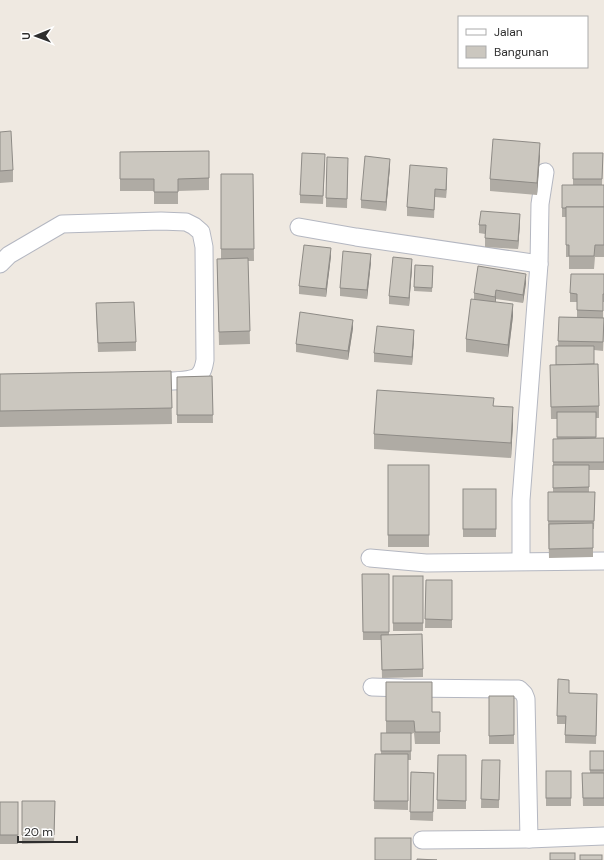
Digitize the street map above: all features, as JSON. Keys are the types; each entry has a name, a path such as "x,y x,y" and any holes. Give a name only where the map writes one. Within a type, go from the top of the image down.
{"street":[{"path":"521,561 521,500 539,264 540,204 545,172"},
{"path":"0,264 9,254 62,224 161,221 186,222 201,232 204,248 204,370 197,377 190,380 134,382"},
{"path":"299,227 539,264"},
{"path":"370,558 426,563 604,561"},
{"path":"372,687 519,689 524,694 526,699 529,839"},
{"path":"422,840 529,839 604,836"}],"building":[{"path":"11,131 13,170 0,171 0,132"},
{"path":"493,139 540,143 537,183 490,179"},
{"path":"209,151 209,178 178,179 178,192 154,192 154,179 120,179 120,152"},
{"path":"302,153 325,154 323,196 300,195"},
{"path":"573,153 603,153 602,179 573,179"},
{"path":"365,156 390,159 386,202 361,200"},
{"path":"327,157 348,158 347,199 326,198"},
{"path":"410,165 447,168 446,190 435,189 434,210 407,207"},
{"path":"221,174 253,174 254,249 221,249"},
{"path":"562,185 604,185 604,207 562,208"},
{"path":"566,207 604,207 604,245 595,245 594,256 569,256 569,245 566,245"},
{"path":"481,211 520,214 518,241 485,238 486,225 479,225"},
{"path":"304,245 331,248 326,289 299,286"},
{"path":"343,251 371,254 367,290 340,288"},
{"path":"393,257 412,259 409,298 389,296"},
{"path":"248,258 250,331 219,332 217,259"},
{"path":"415,265 433,266 432,288 414,287"},
{"path":"478,266 526,274 523,295 496,290 495,297 474,293"},
{"path":"571,274 604,274 603,311 577,310 577,294 570,293"},
{"path":"471,299 513,304 508,345 466,339"},
{"path":"134,302 136,342 98,343 96,303"},
{"path":"300,312 353,320 348,351 296,344"},
{"path":"559,317 604,318 603,342 558,341"},
{"path":"377,326 414,330 412,357 374,353"},
{"path":"556,346 594,346 594,364 556,365"},
{"path":"598,364 599,406 551,407 550,365"},
{"path":"171,371 172,408 0,411 0,374"},
{"path":"212,376 213,415 177,415 177,377"},
{"path":"377,390 494,398 493,406 513,407 511,443 374,434"},
{"path":"557,412 596,412 596,437 557,437"},
{"path":"604,438 604,462 553,462 553,439"},
{"path":"388,465 429,465 429,535 388,535"},
{"path":"553,465 589,465 589,487 553,488"},
{"path":"463,489 496,489 496,529 463,529"},
{"path":"548,492 595,492 594,521 548,521"},
{"path":"593,523 593,548 549,549 549,524"},
{"path":"362,574 389,574 389,632 363,632"},
{"path":"393,576 423,576 423,623 393,623"},
{"path":"426,580 452,580 452,620 425,619"},
{"path":"422,634 423,669 382,670 381,635"},
{"path":"558,679 569,680 569,693 597,694 596,736 565,735 566,716 557,716"},
{"path":"386,682 432,682 432,712 440,712 440,732 415,732 414,721 386,721"},
{"path":"489,696 514,696 514,735 489,736"},
{"path":"381,733 411,733 411,751 381,751"},
{"path":"590,751 604,751 604,770 590,770"},
{"path":"375,754 408,754 408,801 374,801"},
{"path":"438,755 466,755 466,801 437,800"},
{"path":"482,760 500,760 499,800 481,799"},
{"path":"546,771 571,771 571,798 546,798"},
{"path":"411,772 434,773 433,812 410,812"},
{"path":"582,773 604,773 604,798 583,798"},
{"path":"22,801 55,801 54,835 22,835"},
{"path":"0,802 18,802 18,835 0,835"},
{"path":"375,838 411,838 411,860 375,860"},
{"path":"550,853 575,853 575,860 550,860"},
{"path":"580,855 602,855 602,860 580,860"}]}
